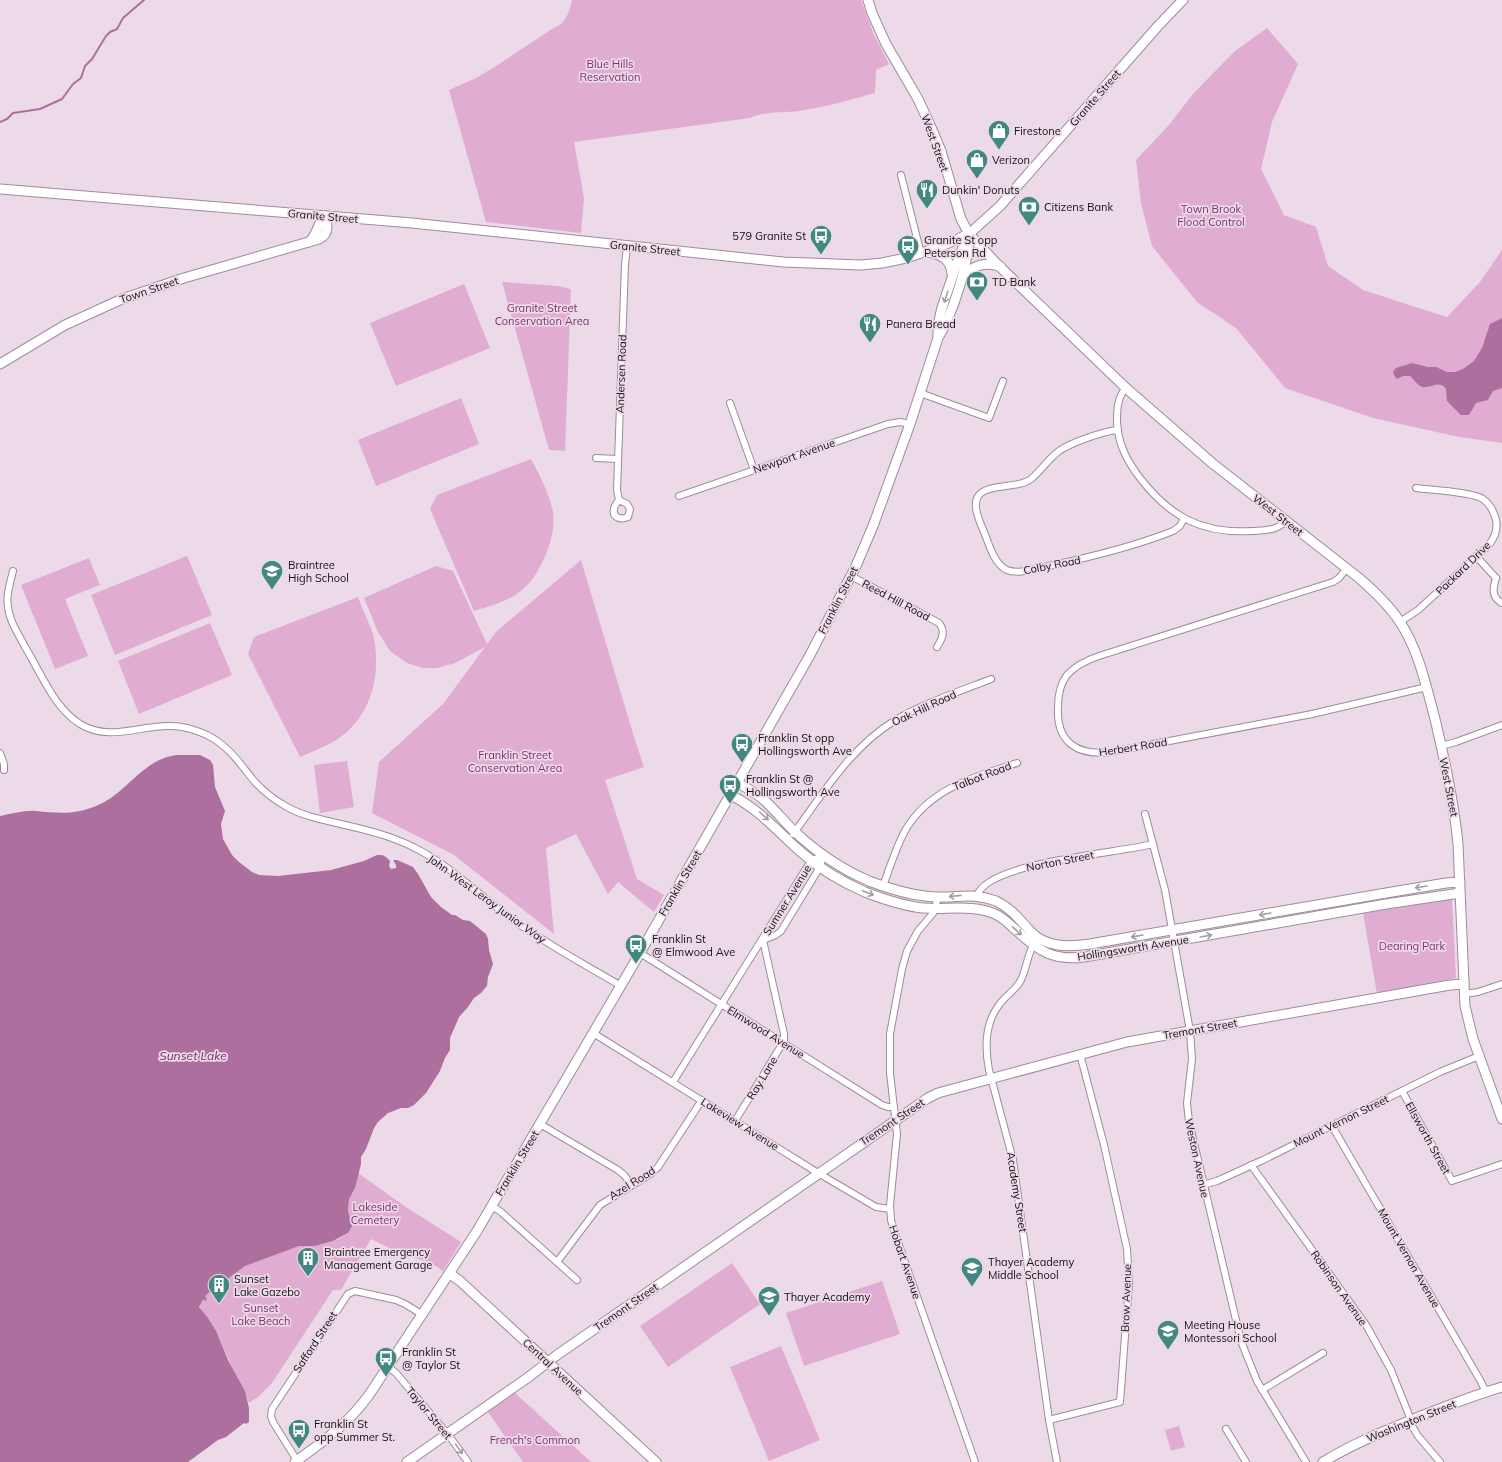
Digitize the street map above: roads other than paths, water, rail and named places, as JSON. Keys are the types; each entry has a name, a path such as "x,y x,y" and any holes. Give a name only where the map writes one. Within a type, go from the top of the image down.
{"street":[{"name":"West Street","path":"868,0 874,19 886,44 918,99 932,129 941,151 961,219 969,234 1126,388 1212,463 1347,568 1376,593 1400,622 1415,651 1427,687 1451,789 1456,821 1460,882 1464,994 1468,1019 1479,1056 1502,1119"},
{"name":"Granite Street","path":"0,189 426,225 783,262 842,266 882,263 924,253 969,234 984,222 1000,206 1158,26 1183,0"},
{"path":"901,174 924,253 940,255 947,260 952,268 952,277"},
{"name":"Town Street","path":"0,364 65,325 122,299 177,280 322,238 326,233 327,223 324,216"},
{"name":"Franklin Street","path":"297,1461 331,1436 350,1419 361,1406 450,1274 492,1206 621,986 808,661 851,576 876,518 910,424 938,338 946,322 963,275 968,255 969,234"},
{"name":"Franklin Street","path":"938,338 939,319 960,253 969,234"},
{"name":"Andersen Road","path":"619,500 617,490 625,264 627,247"},
{"path":"963,275 975,266 980,265 993,265 1002,268"},
{"path":"920,393 989,418 1003,381"},
{"path":"1126,388 1121,394 1119,400 1118,430 1122,448 1131,466 1158,498 1170,509 1184,518 1208,528 1231,532 1274,529 1286,521"},
{"path":"730,403 754,470"},
{"name":"Newport Avenue","path":"679,496 888,424 900,422 910,424"},
{"name":"Colby Road","path":"1118,430 1104,432 1062,449 1032,478 1025,482 990,490 978,496 976,504 978,518 998,563 1008,570 1020,571 1092,557 1170,532 1180,526 1184,518"},
{"path":"596,458 618,459"},
{"name":"Packard Drive","path":"1400,622 1418,610 1490,543 1495,532 1496,520 1489,505 1483,499 1475,496 1416,488"},
{"path":"1476,556 1499,577 1493,589 1497,600 1502,603"},
{"name":"Herbert Road","path":"1347,568 1339,578 1329,584 1099,656 1082,663 1067,676 1060,690 1058,721 1063,737 1073,747 1084,751 1094,753 1111,752 1318,713 1427,687"},
{"name":"John West Leroy Junior Way","path":"13,571 7,601 12,622 57,702 79,723 94,730 109,733 173,726 189,728 208,736 227,748 260,787 287,807 312,817 388,836 420,850 447,868 526,929 621,986"},
{"name":"Reed Hill Road","path":"851,576 939,623 943,634 937,647"},
{"name":"Oak Hill Road","path":"788,840 850,758 877,733 906,714 991,679"},
{"path":"1441,746 1502,725"},
{"path":"0,753 4,764 4,770"},
{"name":"Talbot Road","path":"887,887 896,850 906,830 924,808 940,794 958,784 1017,763"},
{"name":"Hollingsworth Avenue","path":"738,783 763,799 794,832 823,855 856,875 887,887 911,894 938,897 967,895 977,896 999,903 1014,913 1035,942 1046,953 1062,958 1079,958 1386,904 1460,893"},
{"name":"Hollingsworth Avenue","path":"732,795 757,810 812,861 848,884 888,899 913,906 976,909 995,914 1035,942 1067,946 1105,942 1384,893 1460,882"},
{"name":"Weston Avenue","path":"1144,814 1165,890 1173,942 1190,1031 1192,1059 1188,1097 1188,1116 1237,1330 1251,1368 1262,1390 1306,1462"},
{"name":"Norton Street","path":"977,896 981,886 988,881 1020,869 1153,844"},
{"name":"Sumner Avenue","path":"673,1082 723,1005 805,870 812,861 823,855"},
{"name":"Sumner Avenue","path":"763,940 776,935 781,930 820,867 823,855"},
{"path":"887,887 888,899"},
{"path":"1384,893 1386,904"},
{"name":"Hobart Avenue","path":"938,897 933,914 915,935 907,951 902,969 890,1045 890,1073 897,1139 890,1209 892,1226 975,1462"},
{"path":"995,914 999,903"},
{"path":"1287,910 1289,922"},
{"path":"763,940 784,1034 783,1043"},
{"name":"Academy Street","path":"1035,942 1020,980 998,1006 990,1021 987,1050 991,1078 1014,1166 1049,1420 1058,1462"},
{"path":"1105,942 1107,953"},
{"name":"Elmwood Avenue","path":"640,953 882,1105 894,1107"},
{"name":"Tremont Street","path":"407,1462 530,1376 547,1362 818,1173 938,1092 1132,1041 1450,985 1464,984"},
{"path":"1464,994 1478,992 1502,984"},
{"name":"Lakeview Avenue","path":"593,1033 818,1173 876,1207 890,1209"},
{"name":"Ray Lane","path":"735,1121 783,1043"},
{"name":"Brow Avenue","path":"1049,1420 1120,1402 1129,1283 1127,1253 1104,1145 1080,1054"},
{"name":"Mount Vernon Street","path":"1203,1186 1251,1165 1445,1070 1479,1056"},
{"name":"Ellsworth Street","path":"1402,1091 1452,1181 1502,1164"},
{"name":"Azel Road","path":"557,1262 600,1205 652,1173 658,1167 702,1100"},
{"path":"540,1124 618,1170 632,1185"},
{"name":"Mount Vernon Avenue","path":"1332,1126 1486,1392"},
{"name":"Robinson Avenue","path":"1251,1165 1363,1321 1393,1373 1410,1420 1418,1436 1440,1462"},
{"path":"492,1206 501,1212 577,1280"},
{"name":"Central Avenue","path":"450,1274 460,1281 656,1462"},
{"name":"Safford Street","path":"297,1461 273,1422 271,1416 272,1410 348,1294 355,1291 396,1300 423,1315"},
{"path":"1262,1390 1323,1353"},
{"name":"Taylor Street","path":"388,1367 396,1373 448,1434 468,1462"},
{"name":"Washington Street","path":"1323,1462 1334,1459 1366,1439 1410,1420 1502,1387"},
{"path":"1226,1429 1246,1462"}],"water":[{"path":"1502,318 1502,388 1493,391 1488,400 1476,403 1469,415 1461,415 1447,401 1446,389 1443,386 1437,384 1422,387 1410,376 1403,376 1397,379 1394,375 1393,372 1396,368 1412,363 1428,367 1436,367 1447,372 1455,372 1463,369 1474,361 1482,348 1490,324"},
{"name":"Sunset Lake","path":"177,755 200,755 210,760 213,765 215,787 225,811 221,824 223,839 232,855 252,872 259,875 278,876 331,870 364,861 377,855 382,855 390,861 389,866 391,869 396,868 393,860 397,860 413,867 431,897 441,907 452,915 455,915 463,920 470,921 486,934 493,964 488,977 487,986 474,998 459,1017 450,1038 450,1050 440,1071 426,1093 414,1105 388,1113 374,1128 366,1149 361,1157 361,1164 355,1188 349,1199 348,1211 352,1226 348,1233 333,1241 315,1246 299,1246 245,1266 205,1296 207,1299 205,1301 203,1299 199,1307 216,1331 228,1360 245,1391 249,1408 249,1422 246,1424 244,1423 226,1437 218,1440 188,1462 0,1462 0,816 27,811 66,813 88,809 107,801 154,763"}],"waterway":[{"path":"0,122 7,119 13,113 40,109 62,99 73,84 81,78 85,66 92,59 106,36 110,32 117,29 123,18 144,0"}],"place":[{"name":"Firestone","path":"999,150"},
{"name":"Verizon","path":"977,180"},
{"name":"Dunkin' Donuts","path":"927,210"},
{"name":"Citizens Bank","path":"1029,226"},
{"name":"579 Granite St","path":"821,256"},
{"name":"Granite St opp Peterson Rd","path":"908,266"},
{"name":"TD Bank","path":"977,302"},
{"name":"Panera Bread","path":"870,344"},
{"name":"Braintree High School","path":"272,590"},
{"name":"Franklin St opp Hollingsworth Ave","path":"742,764"},
{"name":"Franklin St @ Hollingsworth Ave","path":"730,804"},
{"name":"Franklin St @ Elmwood Ave","path":"636,964"},
{"name":"Braintree Emergency Management Garage","path":"308,1278"},
{"name":"Thayer Academy Middle School","path":"972,1288"},
{"name":"Sunset Lake Gazebo","path":"219,1304"},
{"name":"Thayer Academy","path":"769,1316"},
{"name":"Meeting House Montessori School","path":"1168,1350"},
{"name":"Franklin St @ Taylor St","path":"386,1378"},
{"name":"Franklin St opp Summer St.","path":"299,1450"}],"park label":[{"name":"Blue Hills Reservation","path":"610,70"},
{"name":"Town Brook Flood Control","path":"1211,215"},
{"name":"Granite Street Conservation Area","path":"542,314"},
{"name":"Franklin Street Conservation Area","path":"515,761"},
{"name":"Dearing Park","path":"1412,946"},
{"name":"Lakeside Cemetery","path":"375,1213"},
{"name":"Sunset Lake Beach","path":"261,1314"},
{"name":"French's Common","path":"535,1440"}]}
